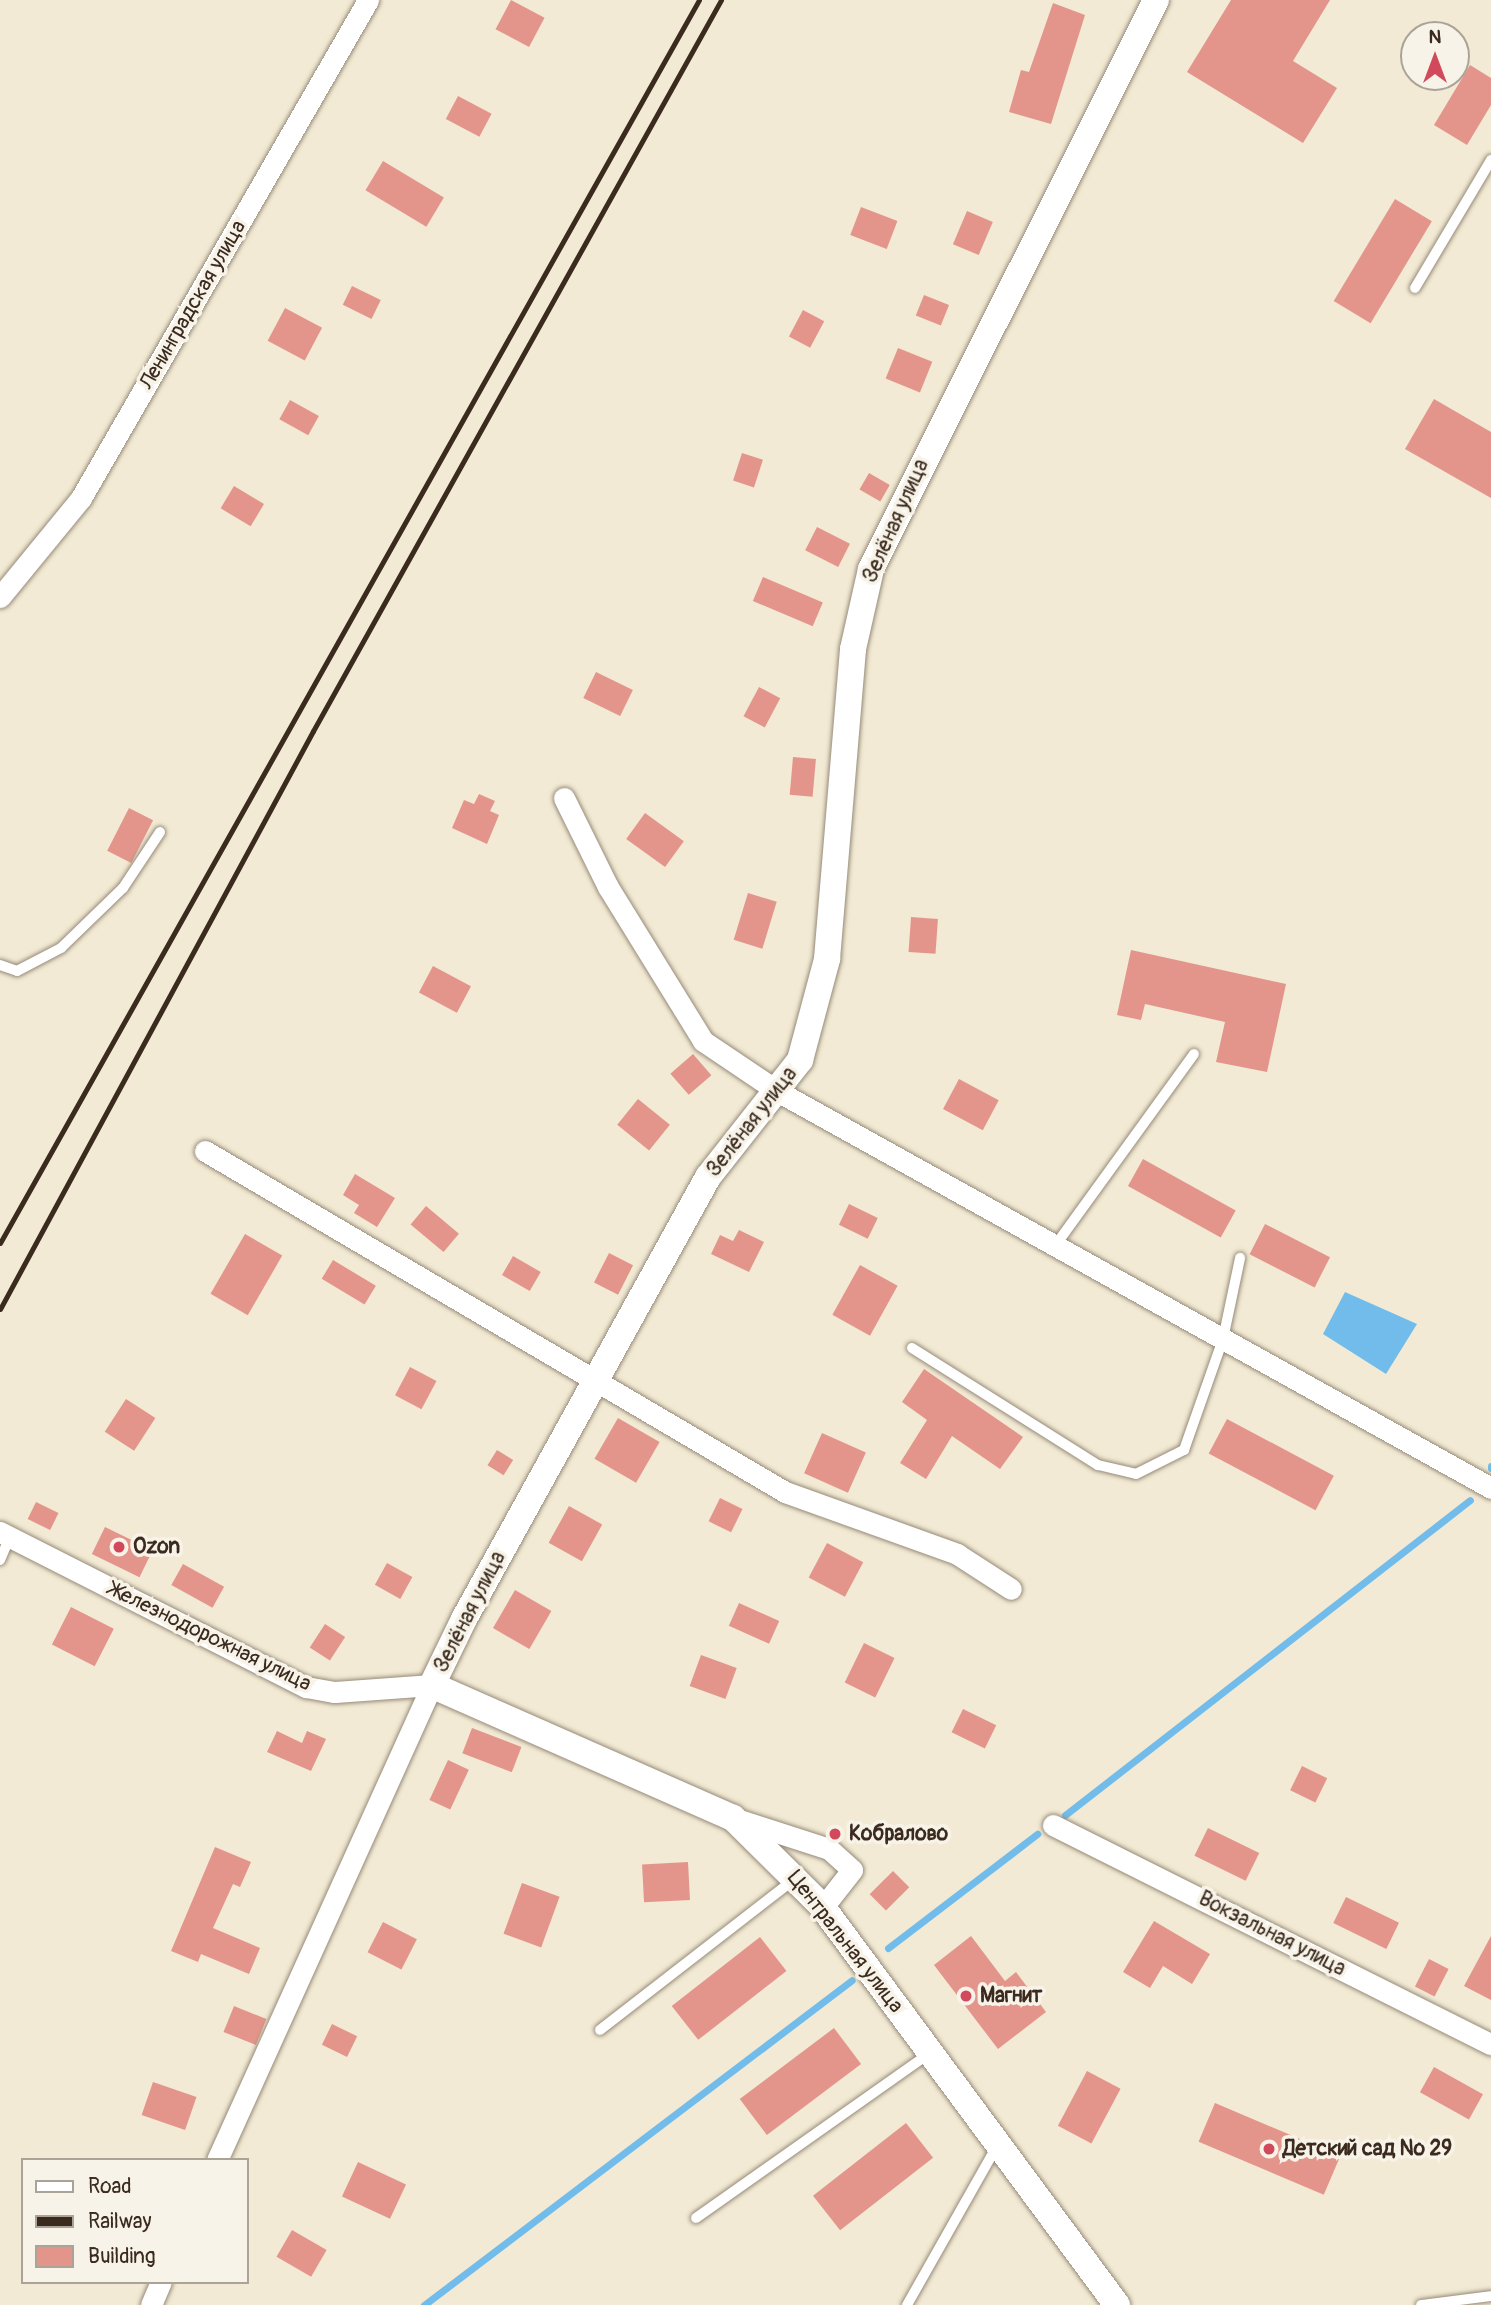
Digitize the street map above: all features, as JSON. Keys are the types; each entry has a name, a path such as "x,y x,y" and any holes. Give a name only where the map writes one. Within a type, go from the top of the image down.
{"street":[{"name":"Ленинградская улица","path":"0,597 81,498 368,0"},
{"name":"Зелёная улица","path":"218,2158 432,1685 594,1381 708,1177 779,1092 800,1060 827,959 853,649 871,569 1156,0"},
{"path":"564,798 608,887 703,1041 779,1092 1491,1488"},
{"path":"205,1151 785,1492 957,1554 1011,1589"},
{"name":"Железнодорожная улица","path":"5,1535 306,1688 335,1692 432,1685"},
{"name":"Центральная улица","path":"432,1685 733,1818 797,1877 823,1908 1117,2305"},
{"path":"733,1818 829,1849 852,1870 823,1908"},
{"name":"Вокзальная улица","path":"1053,1825 1491,2044"},
{"path":"151,2305 160,2284"}],"lane":[{"path":"1415,288 1491,160"},
{"path":"0,965 17,971 61,948 123,888 160,832"},
{"path":"1055,1246 1194,1054"},
{"path":"912,1348 1098,1465 1136,1474 1184,1450 1223,1339 1240,1258"},
{"path":"0,1560 5,1535"},
{"path":"600,2030 797,1877"},
{"path":"696,2218 930,2053"},
{"path":"907,2305 999,2144"},
{"path":"1420,2305 1491,2296"}],"water":[{"path":"1345,1292 1417,1324 1386,1374 1323,1334"}],"building":[{"path":"511,0 545,18 529,47 496,29"},
{"path":"1231,0 1330,0 1293,61 1337,88 1303,143 1187,72"},
{"path":"1053,3 1085,15 1051,124 1009,112 1021,70 1029,72"},
{"path":"1470,65 1491,78 1491,105 1467,145 1434,125 1454,91 1470,91"},
{"path":"458,96 492,114 479,137 446,119"},
{"path":"383,161 444,198 426,227 365,190"},
{"path":"1395,199 1432,221 1371,323 1334,301"},
{"path":"861,207 897,221 887,249 850,235"},
{"path":"967,211 993,222 979,255 953,244"},
{"path":"352,286 381,300 372,319 343,305"},
{"path":"924,295 949,305 941,326 916,315"},
{"path":"285,308 322,328 305,360 268,341"},
{"path":"803,310 824,321 810,348 789,336"},
{"path":"898,348 932,362 920,392 886,379"},
{"path":"1434,399 1491,432 1491,498 1405,449"},
{"path":"290,400 319,416 308,435 279,419"},
{"path":"742,453 763,460 754,487 733,481"},
{"path":"869,473 890,485 880,501 860,489"},
{"path":"234,486 264,504 251,526 221,508"},
{"path":"817,527 850,544 838,567 805,550"},
{"path":"763,577 823,602 813,626 753,601"},
{"path":"596,672 633,690 620,716 583,698"},
{"path":"759,687 780,698 765,727 744,716"},
{"path":"793,757 816,759 813,797 790,795"},
{"path":"479,794 495,801 490,811 499,815 487,844 452,828 464,800 474,804"},
{"path":"129,808 153,820 131,863 107,851"},
{"path":"645,813 684,841 665,867 626,839"},
{"path":"748,893 777,902 762,949 734,940"},
{"path":"911,917 938,919 935,954 909,952"},
{"path":"1131,950 1286,984 1267,1072 1216,1062 1225,1022 1145,1004 1141,1020 1117,1015"},
{"path":"433,966 471,986 457,1013 419,992"},
{"path":"693,1054 711,1075 689,1095 670,1074"},
{"path":"959,1079 999,1100 983,1130 943,1109"},
{"path":"638,1099 670,1125 649,1150 617,1125"},
{"path":"1143,1159 1236,1210 1221,1238 1128,1186"},
{"path":"355,1174 395,1198 377,1227 354,1213 359,1205 343,1195"},
{"path":"849,1204 878,1218 868,1239 839,1225"},
{"path":"426,1206 459,1234 444,1252 411,1224"},
{"path":"1265,1224 1330,1257 1315,1287 1250,1254"},
{"path":"739,1230 764,1242 749,1272 711,1254 720,1235 733,1241"},
{"path":"245,1234 282,1256 248,1315 210,1294"},
{"path":"609,1253 633,1265 618,1295 594,1282"},
{"path":"513,1256 541,1272 530,1291 502,1275"},
{"path":"333,1260 376,1286 365,1305 322,1279"},
{"path":"860,1265 898,1286 870,1336 832,1315"},
{"path":"410,1367 436,1381 421,1409 395,1395"},
{"path":"924,1369 1023,1437 1000,1469 952,1436 926,1479 900,1463 927,1420 902,1402"},
{"path":"126,1399 155,1418 134,1451 105,1432"},
{"path":"618,1418 660,1442 636,1483 594,1459"},
{"path":"1227,1419 1334,1476 1316,1510 1209,1453"},
{"path":"822,1433 866,1453 848,1493 804,1473"},
{"path":"497,1450 513,1460 504,1475 487,1465"},
{"path":"720,1498 742,1509 731,1532 709,1521"},
{"path":"36,1502 58,1513 50,1530 28,1519"},
{"path":"569,1506 602,1524 582,1561 549,1543"},
{"path":"105,1527 153,1550 139,1577 92,1554"},
{"path":"827,1543 863,1562 845,1597 809,1577"},
{"path":"387,1563 412,1577 400,1599 375,1585"},
{"path":"183,1564 224,1587 212,1608 171,1585"},
{"path":"515,1590 551,1611 529,1649 493,1628"},
{"path":"739,1603 779,1621 769,1644 729,1626"},
{"path":"71,1607 114,1629 95,1666 52,1644"},
{"path":"325,1624 345,1637 330,1661 310,1647"},
{"path":"864,1643 895,1658 875,1697 845,1683"},
{"path":"701,1655 737,1668 725,1699 690,1686"},
{"path":"963,1709 996,1725 985,1749 952,1732"},
{"path":"472,1728 521,1747 512,1772 462,1753"},
{"path":"277,1731 302,1743 307,1731 326,1739 311,1771 267,1752"},
{"path":"448,1760 469,1770 450,1810 429,1800"},
{"path":"1302,1766 1327,1778 1315,1803 1290,1790"},
{"path":"1208,1828 1259,1853 1246,1881 1194,1856"},
{"path":"215,1847 251,1862 240,1887 233,1884 213,1928 260,1948 249,1974 201,1954 198,1962 171,1951"},
{"path":"688,1862 690,1900 644,1902 642,1864"},
{"path":"893,1871 909,1887 886,1911 870,1894"},
{"path":"522,1883 560,1897 541,1947 504,1934"},
{"path":"1346,1897 1399,1923 1386,1949 1333,1923"},
{"path":"1154,1921 1210,1954 1192,1984 1163,1966 1150,1988 1123,1972"},
{"path":"383,1922 417,1939 401,1970 368,1952"},
{"path":"971,1936 1005,1981 1016,1972 1046,2012 998,2049 934,1965"},
{"path":"1491,1936 1491,2000 1464,1986"},
{"path":"760,1937 786,1971 698,2040 672,2006"},
{"path":"1429,1959 1449,1969 1435,1997 1415,1987"},
{"path":"234,2006 266,2019 256,2045 224,2032"},
{"path":"332,2024 357,2036 347,2057 322,2045"},
{"path":"834,2028 861,2064 767,2135 740,2099"},
{"path":"1434,2067 1483,2094 1469,2120 1420,2092"},
{"path":"1087,2071 1121,2089 1091,2144 1058,2126"},
{"path":"153,2082 196,2097 185,2130 142,2115"},
{"name":"Детский сад № 29","path":"1215,2103 1340,2156 1324,2195 1199,2142"},
{"path":"906,2123 933,2158 840,2230 813,2196"},
{"path":"358,2162 406,2184 390,2219 342,2196"},
{"path":"292,2230 327,2250 311,2277 277,2257"}],"waterway":[{"path":"1065,1815 1470,1500"},
{"path":"888,1948 1037,1834"},
{"path":"424,2305 852,1980"}],"railway":[{"path":"0,1243 699,0"},
{"path":"0,1309 313,731 721,0"}],"place":[{"name":"Ozon","path":"119,1547"},
{"name":"Кобралово","path":"835,1834"},
{"name":"Магнит","path":"966,1996"},
{"name":"Детский сад № 29","path":"1269,2149"}]}
